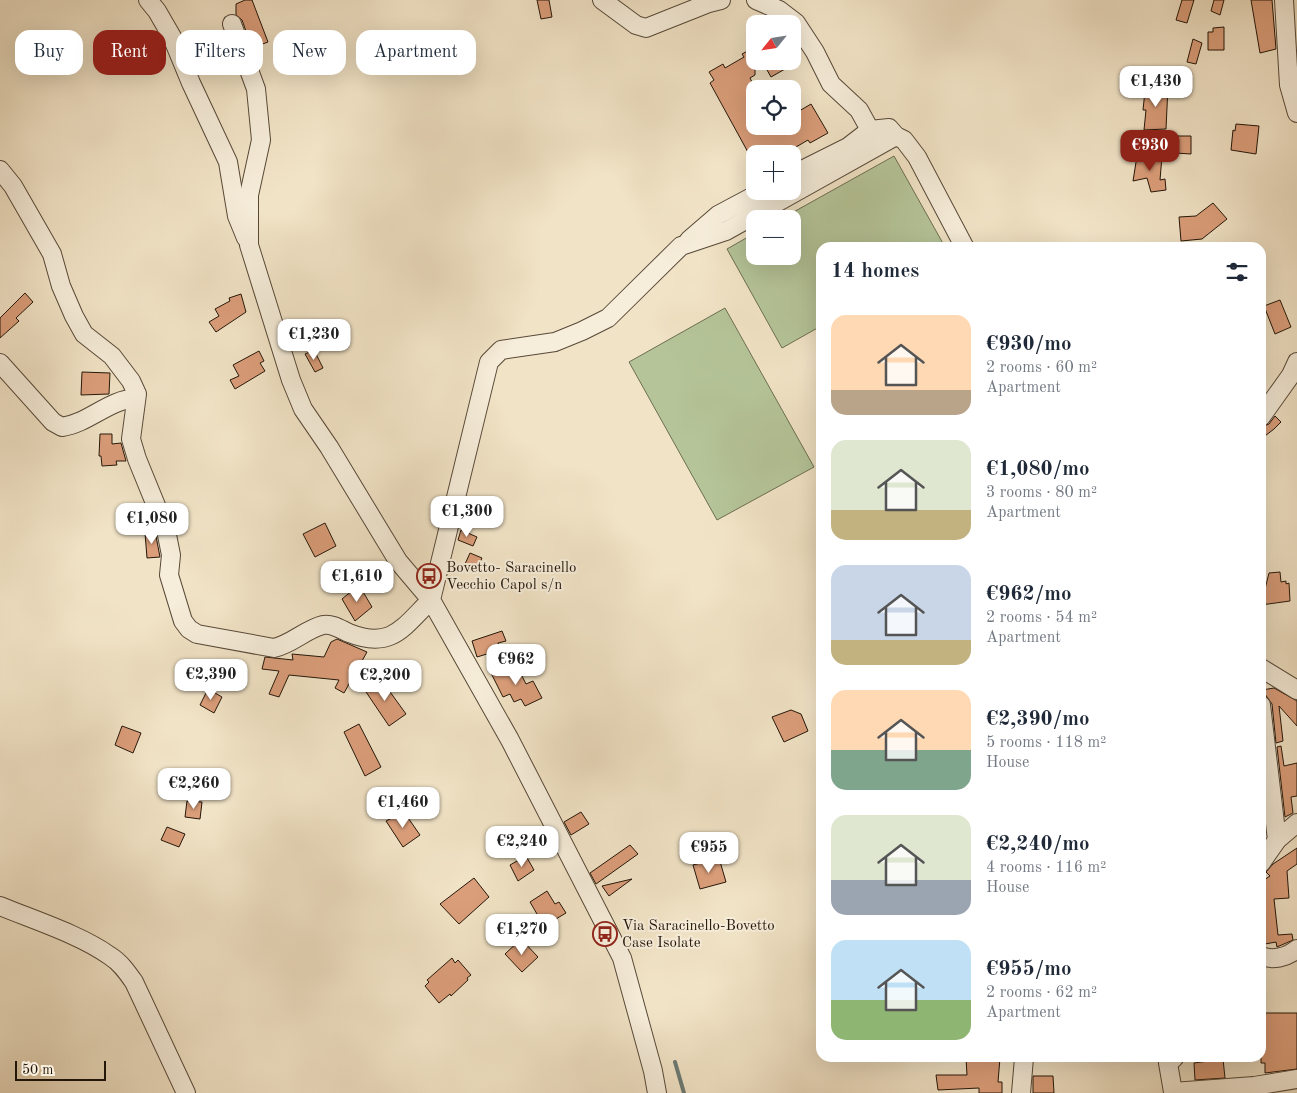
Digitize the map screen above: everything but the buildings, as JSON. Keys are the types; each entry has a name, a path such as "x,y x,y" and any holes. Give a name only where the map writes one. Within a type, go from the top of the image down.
{"street":[{"path":"148,0 157,11 172,37 190,83 228,162 237,216 249,246 291,380 303,409 329,447 398,561 431,600 510,740 622,958 657,1093"},
{"path":"602,0 636,25 646,28 709,3 722,0"},
{"path":"756,0 779,10 796,23 816,52 831,84 860,110 870,130"},
{"path":"1284,0 1289,85 1297,113"},
{"path":"232,24 256,89 261,140 249,195 249,246"},
{"path":"801,171 848,147 870,130 889,128 896,136 904,140 916,157 962,242"},
{"path":"681,246 726,231 896,136"},
{"path":"0,170 13,186 52,254 61,286 84,334 112,356 131,381 137,394 131,439 154,505 166,530 171,555 169,575 183,621 189,629 198,634 274,648 284,646 302,634 324,625 334,626 368,639 381,640 399,632 431,600 489,362 501,350 555,342 608,318 681,246 718,215 746,200"},
{"path":"1266,410 1291,375 1297,362"},
{"path":"0,363 53,422 62,427 80,423 116,403 136,398"},
{"path":"1266,671 1297,690"},
{"path":"1266,747 1277,840"},
{"path":"1266,856 1277,840 1297,823"},
{"path":"0,906 66,933 110,956 124,969 134,982 186,1093"},
{"path":"1266,957 1273,959 1297,949"},
{"path":"1021,1093 1024,1062"},
{"path":"1169,1062 1173,1092 1254,1086 1297,1079"}],"green space":[{"path":"894,156 942,242 816,242 816,329 782,348 727,249 746,238 746,265 801,265 801,210 797,210"},
{"path":"725,308 814,467 717,520 629,362"}],"waterway":[{"path":"675,1062 684,1093"}],"place":[{"name":"Bovetto- Saracinello Vecchio Capol s/n","path":"429,576"},
{"name":"Via Saracinello-Bovetto Case Isolate","path":"605,934"}]}
